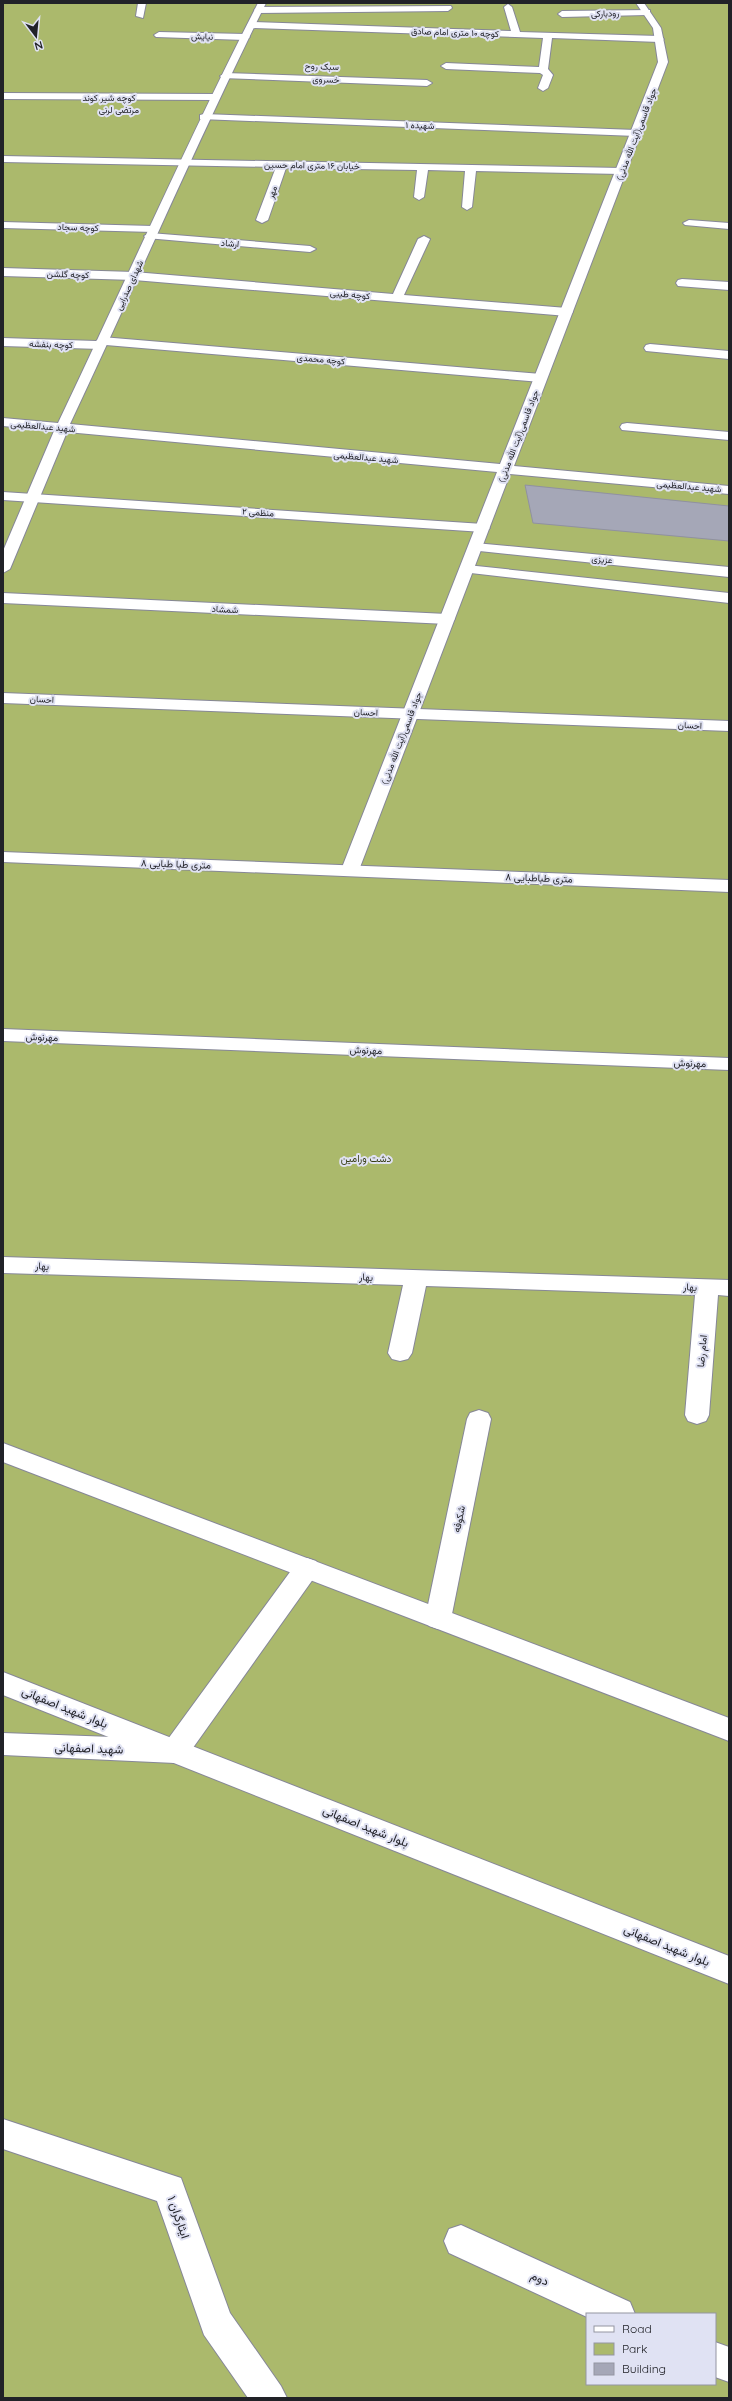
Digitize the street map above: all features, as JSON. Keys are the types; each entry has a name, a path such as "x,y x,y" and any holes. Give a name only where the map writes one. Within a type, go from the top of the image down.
{"street":[{"path":"140,16 142,3"},
{"path":"260,7 448,8"},
{"name":"شهدای صدرایی","path":"3,570 62,428 134,276 151,233 183,163 204,112 214,97 260,7"},
{"path":"508,7 516,34"},
{"name":"رودبارکی","path":"562,14 644,8"},
{"name":"جواد قاسمی(آیت الله مدنی)","path":"350,870 663,62 657,28 644,8"},
{"name":"کوچه ۱۰ متری امام صادق","path":"251,25 659,39"},
{"path":"543,70 548,35"},
{"name":"نیایش","path":"159,36 245,37"},
{"path":"232,62 247,63"},
{"path":"446,66 543,70 548,75 543,88"},
{"name":"خسروی","path":"225,76 427,83"},
{"name":"کوچه شیر کوند","path":"3,96 214,97"},
{"name":"شهیده ۱","path":"204,112 636,133"},
{"name":"خیابان ۱۶ متری امام حسین","path":"3,159 621,171"},
{"name":"مهر","path":"262,220 282,165"},
{"path":"418,197 423,167"},
{"path":"467,207 471,168"},
{"path":"689,223 729,226"},
{"name":"کوچه سجاد","path":"3,225 151,233"},
{"name":"ارشاد","path":"151,233 310,250"},
{"path":"397,298 424,239"},
{"name":"کوچه گلشن","path":"3,272 134,276"},
{"name":"کوچه طیبی","path":"134,276 567,312"},
{"path":"682,283 729,286"},
{"name":"کوچه بنفشه","path":"3,342 101,343"},
{"name":"کوچه محمدی","path":"101,343 541,378"},
{"path":"650,348 729,355"},
{"name":"شهید عبدالعظیمی","path":"3,422 729,490"},
{"path":"627,427 729,436"},
{"name":"منظمی ۲","path":"3,496 483,528"},
{"name":"عزیزی","path":"475,547 729,572"},
{"path":"467,569 729,598"},
{"name":"شمشاد","path":"3,598 447,619"},
{"name":"احسان","path":"3,698 729,726"},
{"name":"۸ متری طبا طبایی","path":"3,857 350,870"},
{"name":"۸ متری طباطبایی","path":"350,870 729,886"},
{"name":"مهرنوش","path":"3,1035 729,1064"},
{"name":"بهار","path":"3,1265 718,1288"},
{"path":"400,1352 416,1278"},
{"name":"امام رضا","path":"696,1415 718,1288"},
{"name":"شکوفه","path":"438,1619 479,1419"},
{"path":"3,1452 729,1730"},
{"path":"175,1751 307,1568"},
{"name":"بلوار شهید اصفهانی","path":"3,1683 729,1970"},
{"name":"شهید اصفهانی","path":"3,1744 175,1751"},
{"name":"ایثارگران ۱","path":"3,2134 170,2189 216,2323 269,2398"},
{"name":"دوم","path":"461,2241 616,2313"},
{"path":"716,2358 729,2365"}],"green space":[{"name":"دشت ورامین","path":"3,3 729,3 729,2398 3,2398"}],"building":[{"path":"525,485 729,506 729,541 533,523"}]}
